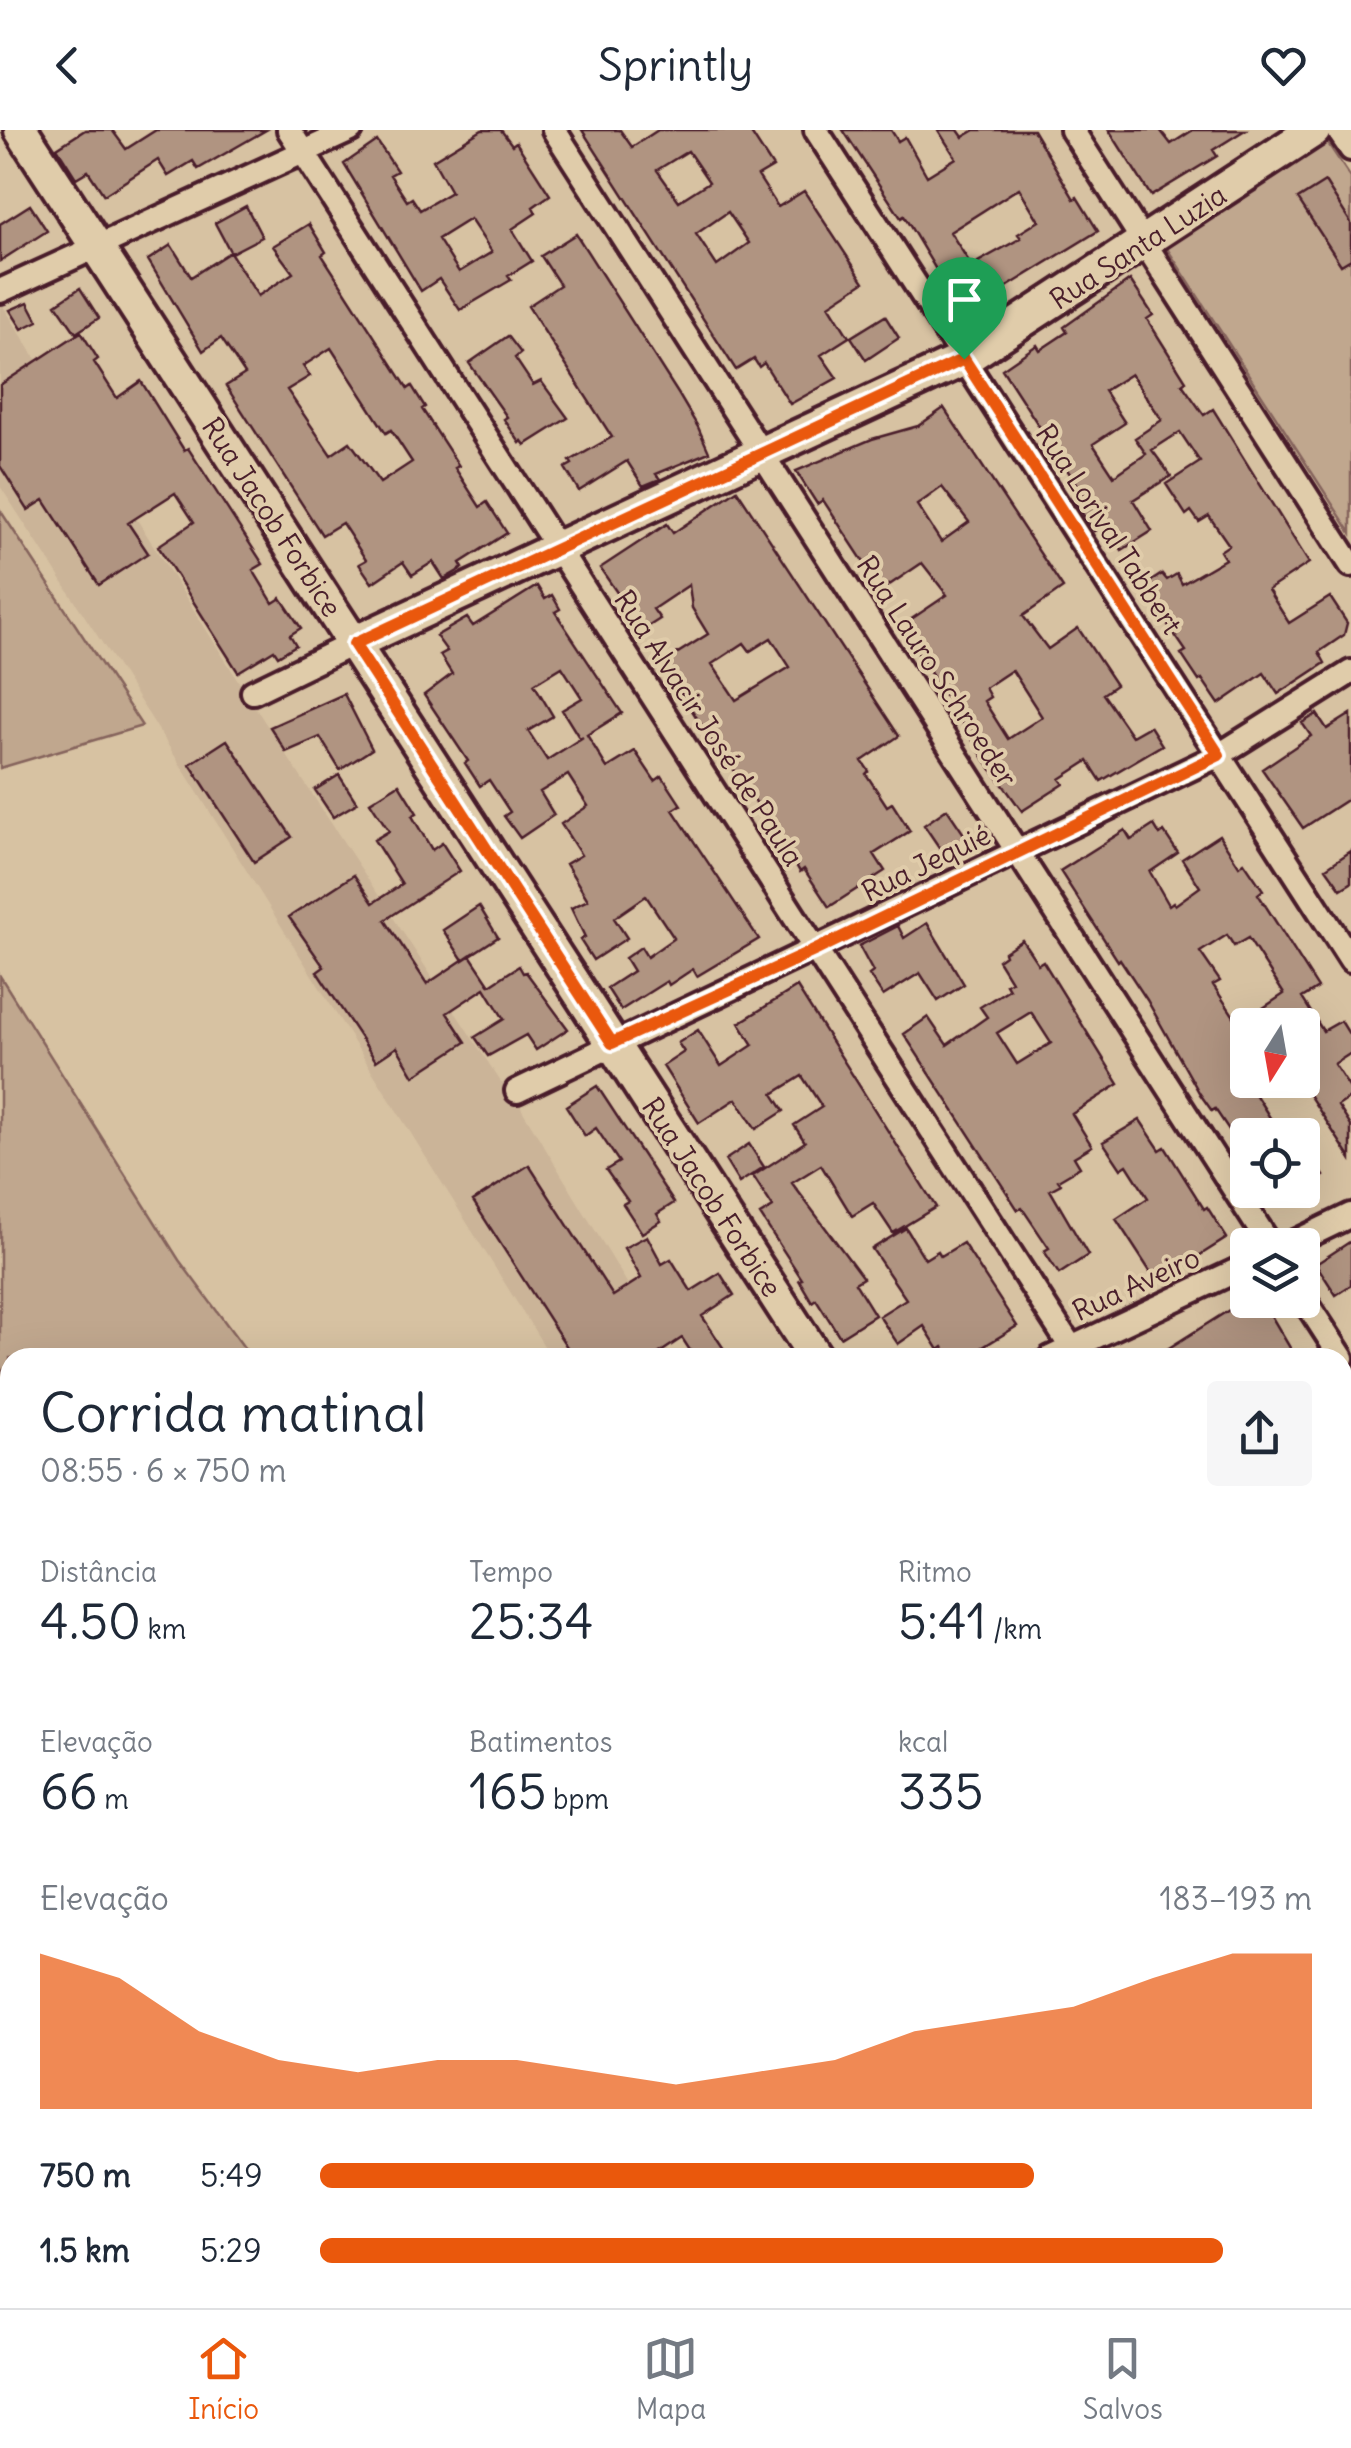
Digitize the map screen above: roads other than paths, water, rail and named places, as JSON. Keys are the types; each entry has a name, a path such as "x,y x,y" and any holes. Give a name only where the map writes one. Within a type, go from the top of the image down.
{"street":[{"name":"Rua Jacob Forbice","path":"22,130 810,1348"},
{"name":"Rua Alvacir José de Paula","path":"289,130 1072,1348"},
{"path":"0,291 351,130"},
{"name":"Rua Lauro Schroeder","path":"554,130 1259,1228"},
{"name":"Rua Lorival Tabbert","path":"816,130 1351,960"},
{"path":"1072,130 1351,564"},
{"name":"Rua Santa Luzia","path":"253,692 964,359 1314,130"},
{"path":"1338,130 1351,149"},
{"name":"Rua Jequié","path":"517,1092 612,1043 816,950 1219,755 1351,672"},
{"path":"1320,1230 1351,1215"},
{"name":"Rua Aveiro","path":"1083,1348 1230,1274"},
{"path":"1316,1318 1336,1348"}]}
